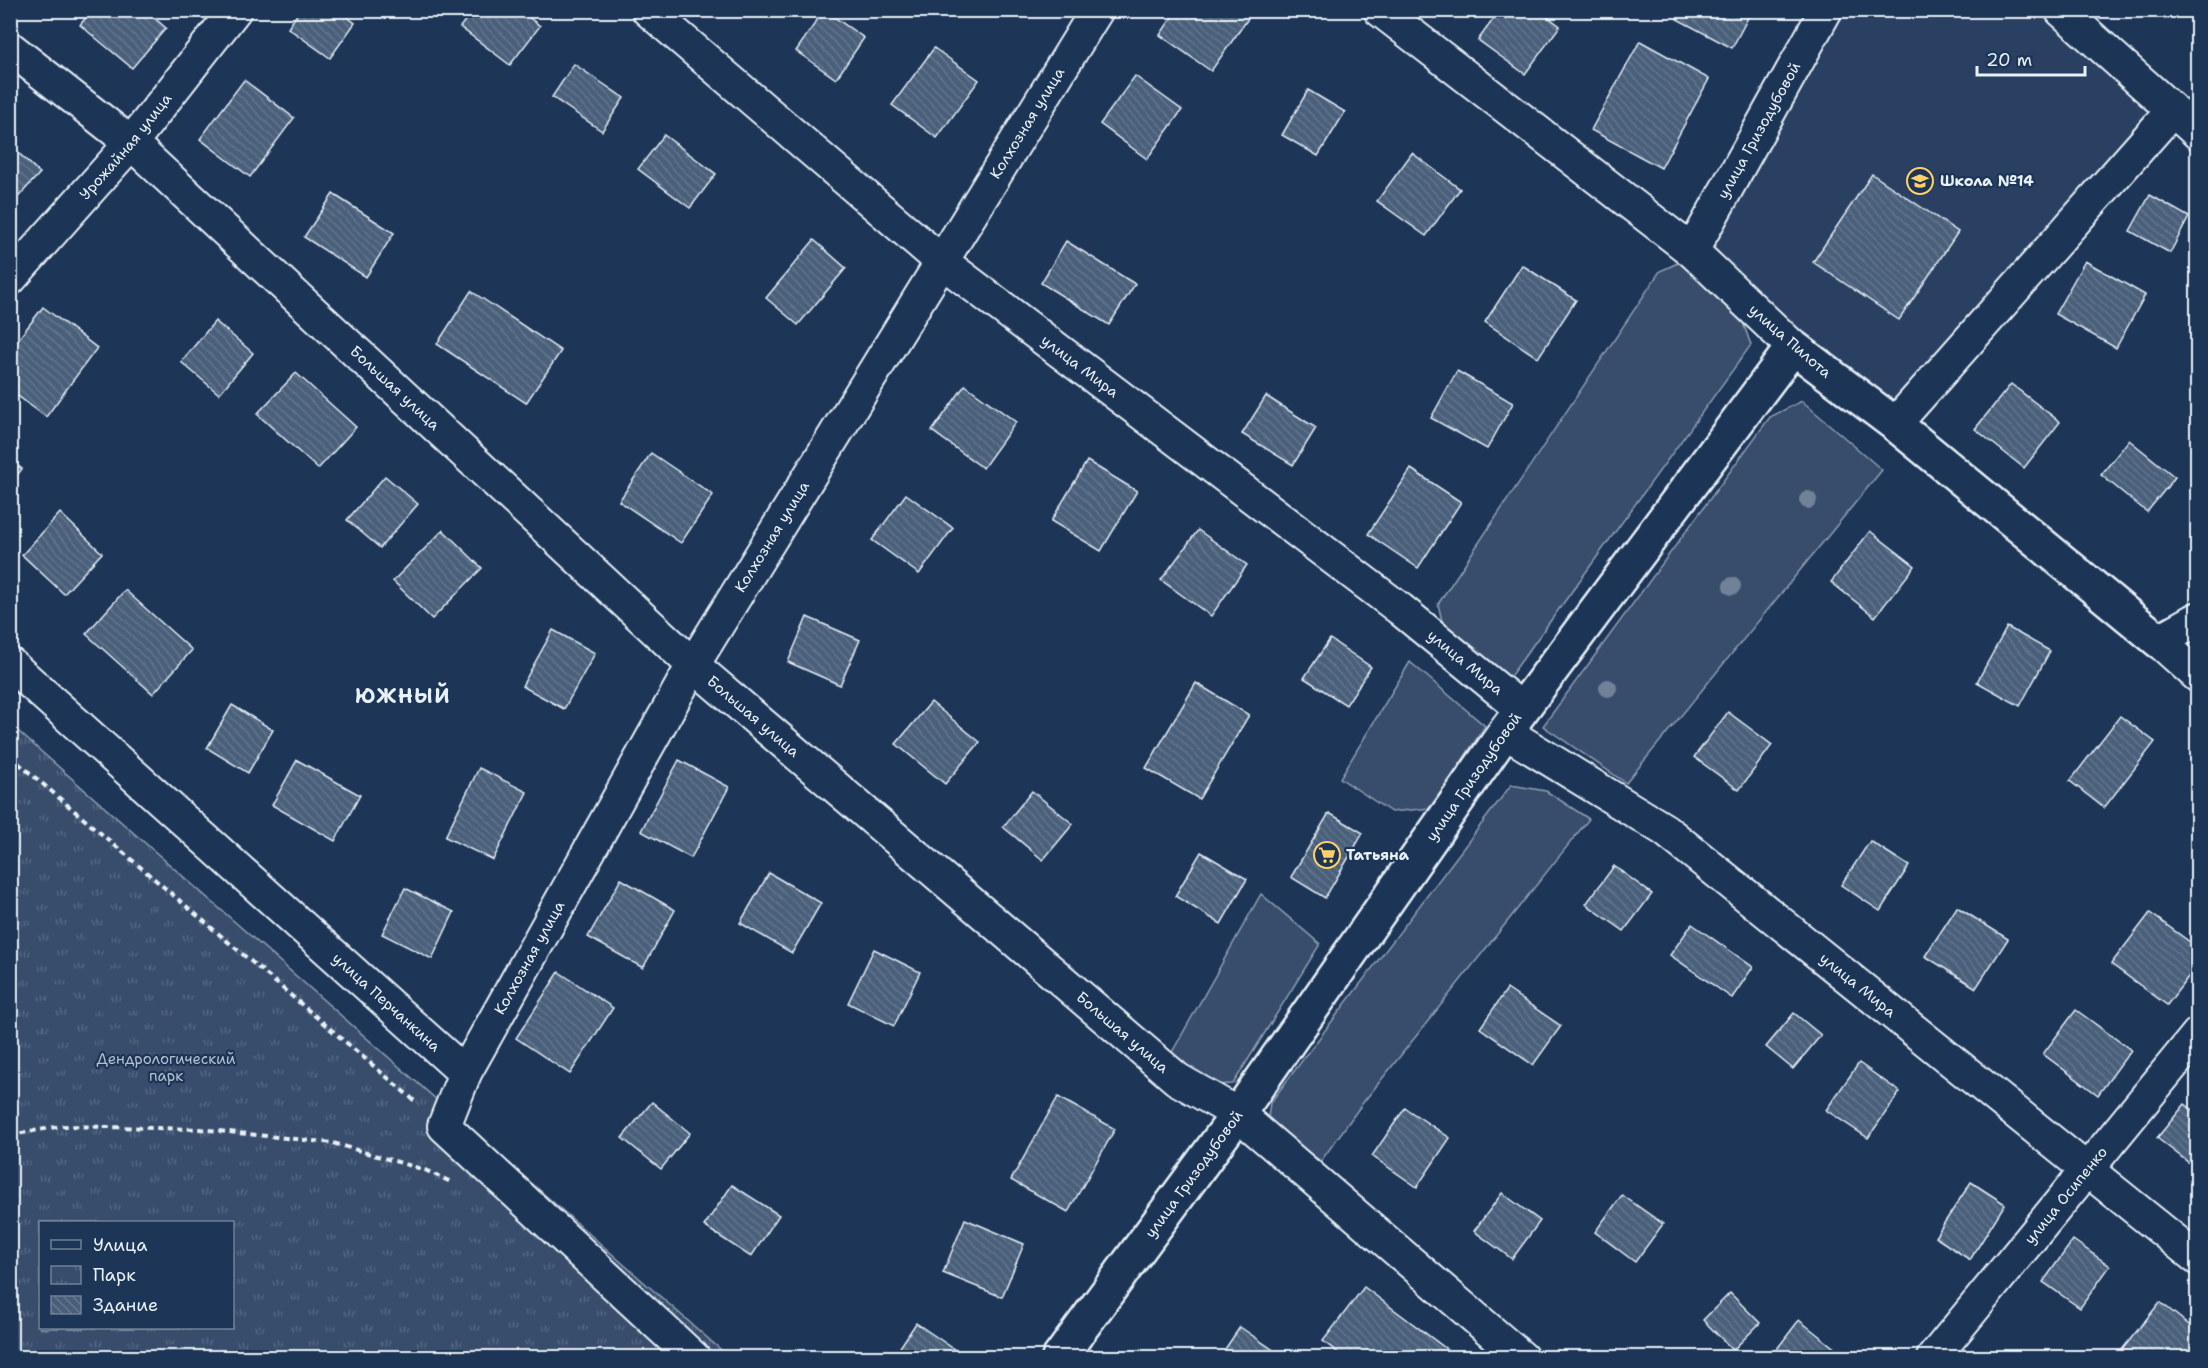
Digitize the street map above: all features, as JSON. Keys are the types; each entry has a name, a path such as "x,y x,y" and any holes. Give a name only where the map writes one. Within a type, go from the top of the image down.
{"street":[{"name":"Урожайная улица","path":"10,279 131,143 235,10"},
{"name":"улица Мира","path":"648,10 941,261 1391,602 1513,720 1665,830 2087,1172 2198,1259"},
{"name":"Колхозная улица","path":"465,1073 693,665 1097,10"},
{"name":"улица Пилота","path":"1380,10 1692,252 1793,347 1895,424 2198,676"},
{"name":"улица Гризодубовой","path":"1692,252 1826,10"},
{"path":"2061,10 2198,133"},
{"name":"Большая улица","path":"10,48 131,143 693,665 1177,1079 1238,1114 1522,1358"},
{"path":"1895,424 2172,111"},
{"name":"улица Гризодубовой","path":"1059,1358 1238,1114 1513,720 1793,347"},
{"path":"2159,642 2198,619"},
{"name":"улица Перчанкина","path":"10,664 465,1073"},
{"name":"улица Осипенко","path":"1933,1358 2198,1034"},
{"path":"465,1073 444,1126 694,1358"}],"path":[{"path":"10,756 444,1126"},
{"path":"10,1135 62,1125 200,1129 333,1143 425,1170 454,1184"}],"shaded area":[{"name":"Школа №14","path":"1826,11 2061,11 2172,111 1895,424 1692,252"}],"green space":[{"path":"1680,262 1742,320 1751,345 1506,682 1445,634 1438,604 1660,271"},
{"path":"1802,401 1882,470 1626,783 1543,726 1770,417"},
{"path":"1410,662 1485,726 1431,808 1391,812 1340,778"},
{"name":"Дендрологический парк","path":"11,725 729,1357 11,1357"},
{"path":"1511,785 1546,791 1589,819 1362,1104 1321,1161 1267,1125 1270,1103"},
{"path":"1261,894 1320,944 1233,1084 1214,1085 1171,1054"}],"building":[{"path":"92,10 145,10 166,28 132,68 80,25"},
{"path":"300,10 338,10 355,23 330,58 288,28"},
{"path":"473,10 519,10 540,26 510,65 460,27"},
{"path":"824,10 864,38 836,79 796,51"},
{"path":"1177,10 1247,10 1252,13 1211,71 1160,35"},
{"path":"1500,10 1539,10 1560,26 1525,74 1478,40"},
{"path":"1681,10 1752,10 1732,48 1677,19"},
{"path":"1640,41 1709,79 1661,168 1591,130"},
{"path":"934,48 979,80 937,138 892,105"},
{"path":"574,64 624,98 602,131 552,97"},
{"path":"1135,76 1182,110 1147,159 1100,124"},
{"path":"244,80 294,118 250,177 200,139"},
{"path":"1308,90 1345,112 1318,156 1282,135"},
{"path":"664,135 716,174 690,208 638,169"},
{"path":"10,147 40,173 10,206"},
{"path":"1412,153 1460,189 1426,236 1377,201"},
{"path":"1872,174 1958,232 1899,320 1813,262"},
{"path":"333,194 394,233 366,277 304,237"},
{"path":"2150,195 2189,217 2170,253 2130,231"},
{"path":"814,240 846,268 798,325 766,298"},
{"path":"1066,241 1135,284 1109,325 1041,283"},
{"path":"2085,261 2145,295 2116,348 2055,314"},
{"path":"1522,265 1576,300 1538,358 1485,322"},
{"path":"471,291 561,351 526,403 437,344"},
{"path":"43,307 97,348 46,417 10,390 10,350"},
{"path":"215,321 253,353 219,394 181,362"},
{"path":"1457,371 1513,403 1487,449 1431,418"},
{"path":"296,373 356,427 318,469 257,414"},
{"path":"2011,384 2060,422 2024,468 1975,429"},
{"path":"965,385 1016,422 983,468 932,431"},
{"path":"1266,396 1316,428 1293,465 1242,434"},
{"path":"2129,440 2175,477 2147,512 2101,475"},
{"path":"651,453 713,495 681,543 619,501"},
{"path":"10,460 22,469 10,484"},
{"path":"1087,461 1137,491 1101,551 1051,521"},
{"path":"1411,469 1461,502 1418,568 1368,534"},
{"path":"385,476 418,504 380,548 347,520"},
{"path":"906,494 953,528 919,574 872,540"},
{"path":"60,513 102,553 64,594 22,555"},
{"path":"443,530 482,568 432,619 393,581"},
{"path":"1198,530 1247,565 1211,616 1161,580"},
{"path":"1870,531 1915,566 1875,617 1831,582"},
{"path":"125,590 192,650 153,694 86,634"},
{"path":"807,617 860,640 840,685 788,662"},
{"path":"2007,627 2050,651 2020,706 1977,682"},
{"path":"553,630 595,653 564,709 522,686"},
{"path":"1330,639 1371,667 1346,705 1304,678"},
{"path":"1196,683 1249,715 1199,799 1146,768"},
{"path":"931,702 980,742 945,784 896,744"},
{"path":"232,705 273,730 248,773 207,748"},
{"path":"1728,712 1772,745 1739,790 1694,757"},
{"path":"2120,716 2155,742 2104,808 2070,781"},
{"path":"297,760 360,795 335,841 272,805"},
{"path":"679,760 729,787 691,858 641,831"},
{"path":"479,768 527,792 493,860 445,837"},
{"path":"1032,791 1073,824 1043,860 1003,827"},
{"name":"Татьяна","path":"1329,813 1363,833 1325,898 1291,877"},
{"path":"1870,841 1909,866 1880,911 1841,885"},
{"path":"1201,852 1247,879 1221,924 1175,896"},
{"path":"1614,866 1652,894 1624,931 1586,904"},
{"path":"769,873 821,903 792,953 740,923"},
{"path":"621,879 675,910 643,968 588,937"},
{"path":"405,888 454,912 432,959 382,934"},
{"path":"1957,907 2008,939 1976,988 1925,956"},
{"path":"2150,913 2198,948 2198,964 2167,1005 2111,964"},
{"path":"1692,924 1753,967 1732,998 1670,955"},
{"path":"874,949 920,972 894,1026 848,1003"},
{"path":"559,972 613,1008 570,1074 516,1038"},
{"path":"1507,989 1561,1026 1533,1065 1480,1028"},
{"path":"2076,1010 2131,1050 2098,1095 2043,1054"},
{"path":"1794,1013 1821,1035 1793,1069 1766,1047"},
{"path":"1859,1063 1900,1092 1868,1138 1826,1110"},
{"path":"1058,1097 1115,1129 1068,1212 1011,1180"},
{"path":"652,1102 690,1133 661,1169 622,1138"},
{"path":"2185,1104 2198,1114 2198,1170 2157,1138"},
{"path":"1405,1108 1450,1138 1417,1187 1372,1156"},
{"path":"1971,1182 2005,1204 1970,1260 1935,1237"},
{"path":"732,1185 779,1215 751,1257 704,1226"},
{"path":"1502,1193 1540,1221 1512,1259 1474,1231"},
{"path":"1622,1195 1663,1224 1635,1262 1595,1232"},
{"path":"965,1219 1024,1244 1002,1297 943,1273"},
{"path":"2073,1240 2110,1266 2080,1308 2043,1282"},
{"path":"1364,1287 1453,1354 1450,1358 1345,1358 1323,1341"},
{"path":"1730,1293 1760,1323 1733,1350 1703,1320"},
{"path":"2160,1302 2198,1332 2198,1349 2191,1358 2119,1358 2117,1356"},
{"path":"1799,1320 1847,1358 1770,1358"},
{"path":"916,1323 964,1356 963,1358 893,1358"},
{"path":"1240,1327 1285,1358 1219,1358"}],"place":[{"name":"Школа №14","path":"1920,181"},
{"name":"Татьяна","path":"1327,855"}],"district":[{"name":"ЮЖНЫЙ","path":"403,696"}]}
